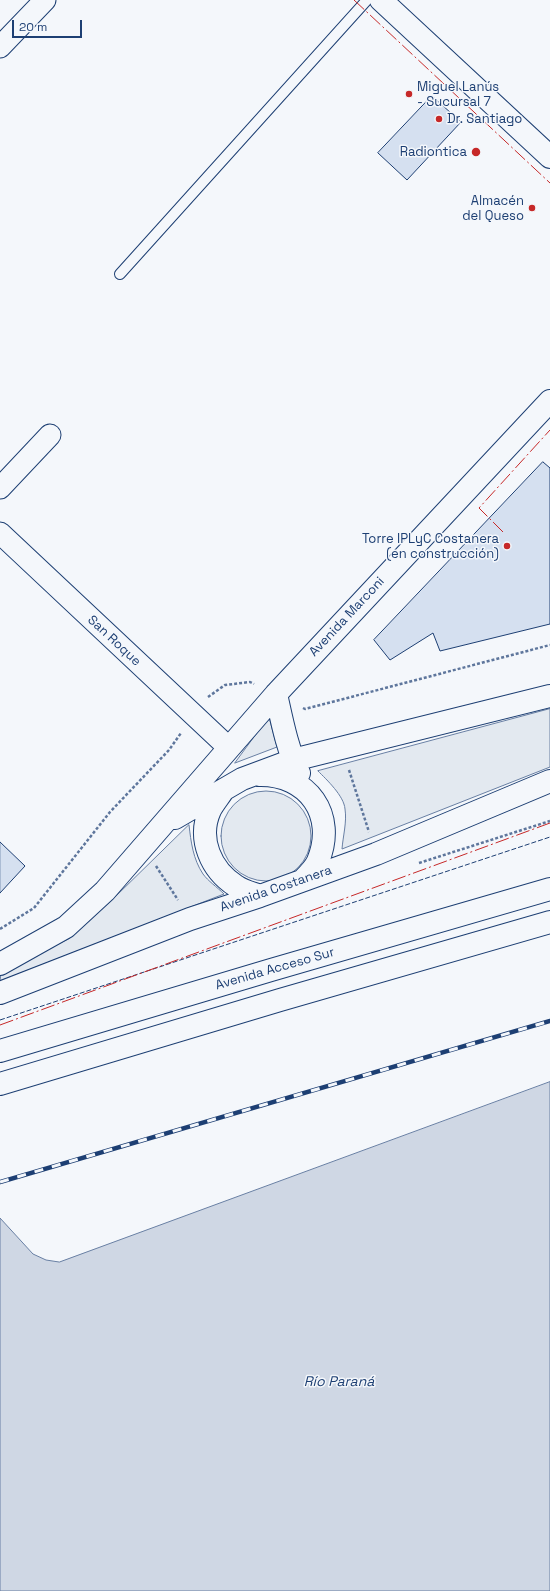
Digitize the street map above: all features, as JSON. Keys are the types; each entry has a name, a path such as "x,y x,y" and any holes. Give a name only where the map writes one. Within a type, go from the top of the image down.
{"main road":[{"path":"381,0 550,157"},
{"name":"Avenida Marconi","path":"162,826 276,694 550,401"},
{"path":"276,694 284,734 293,760 322,817 324,840 318,863 303,880"},
{"path":"0,964 66,927 105,891 162,826 242,779 293,760 550,696"},
{"path":"228,748 225,790 210,810 205,832 208,854 220,873 237,887 260,896"},
{"path":"256,775 271,774 286,778 300,786 311,796"},
{"name":"Avenida Costanera","path":"0,993 190,919 260,896 376,854 550,781"},
{"name":"Avenida Acceso Sur","path":"0,1051 550,889"},
{"path":"0,1084 280,1000 550,922"}],"street":[{"path":"0,47 44,0"},
{"path":"0,488 50,435"},
{"name":"San Roque","path":"0,533 228,748"}],"lane":[{"path":"120,274 367,0"}],"path":[{"path":"342,749 376,854"},
{"path":"144,847 190,919"}],"shaded area":[{"path":"550,709 550,767 342,849 346,819 344,804 334,788 318,771"},
{"path":"269,717 277,747 235,763"},
{"path":"266,791 283,795 298,804 307,819 311,836 307,853 298,868 283,877 266,881 249,877 234,868 225,853 221,836 225,819 234,804 249,795"},
{"path":"189,825 193,850 203,874 224,894 0,981 1,973 70,938 116,896"}],"water":[{"name":"Río Paraná","path":"550,1082 550,1591 0,1591 0,1218 33,1254 46,1260 59,1262"}],"building":[{"path":"432,96 461,122 407,180 378,153"},
{"name":"Torre IPLyC Costanera (en construcción)","path":"543,462 550,468 550,624 440,651 433,633 390,660 374,640"},
{"path":"0,842 25,866 0,893"}],"railway":[{"path":"0,1182 550,1021"}],"fence":[{"path":"0,1020 550,837"}],"power":[{"path":"354,0 550,183"},
{"path":"503,532 479,508 550,430"},
{"path":"0,1025 550,823"}],"place":[{"name":"Miguel Lanús - Sucursal 7","path":"409,94"},
{"name":"Dr. Santiago","path":"439,119"},
{"name":"Radiontica","path":"476,152"},
{"name":"Almacén del Queso","path":"532,208"},
{"name":"Torre IPLyC Costanera (en construcción)","path":"507,546"}]}
